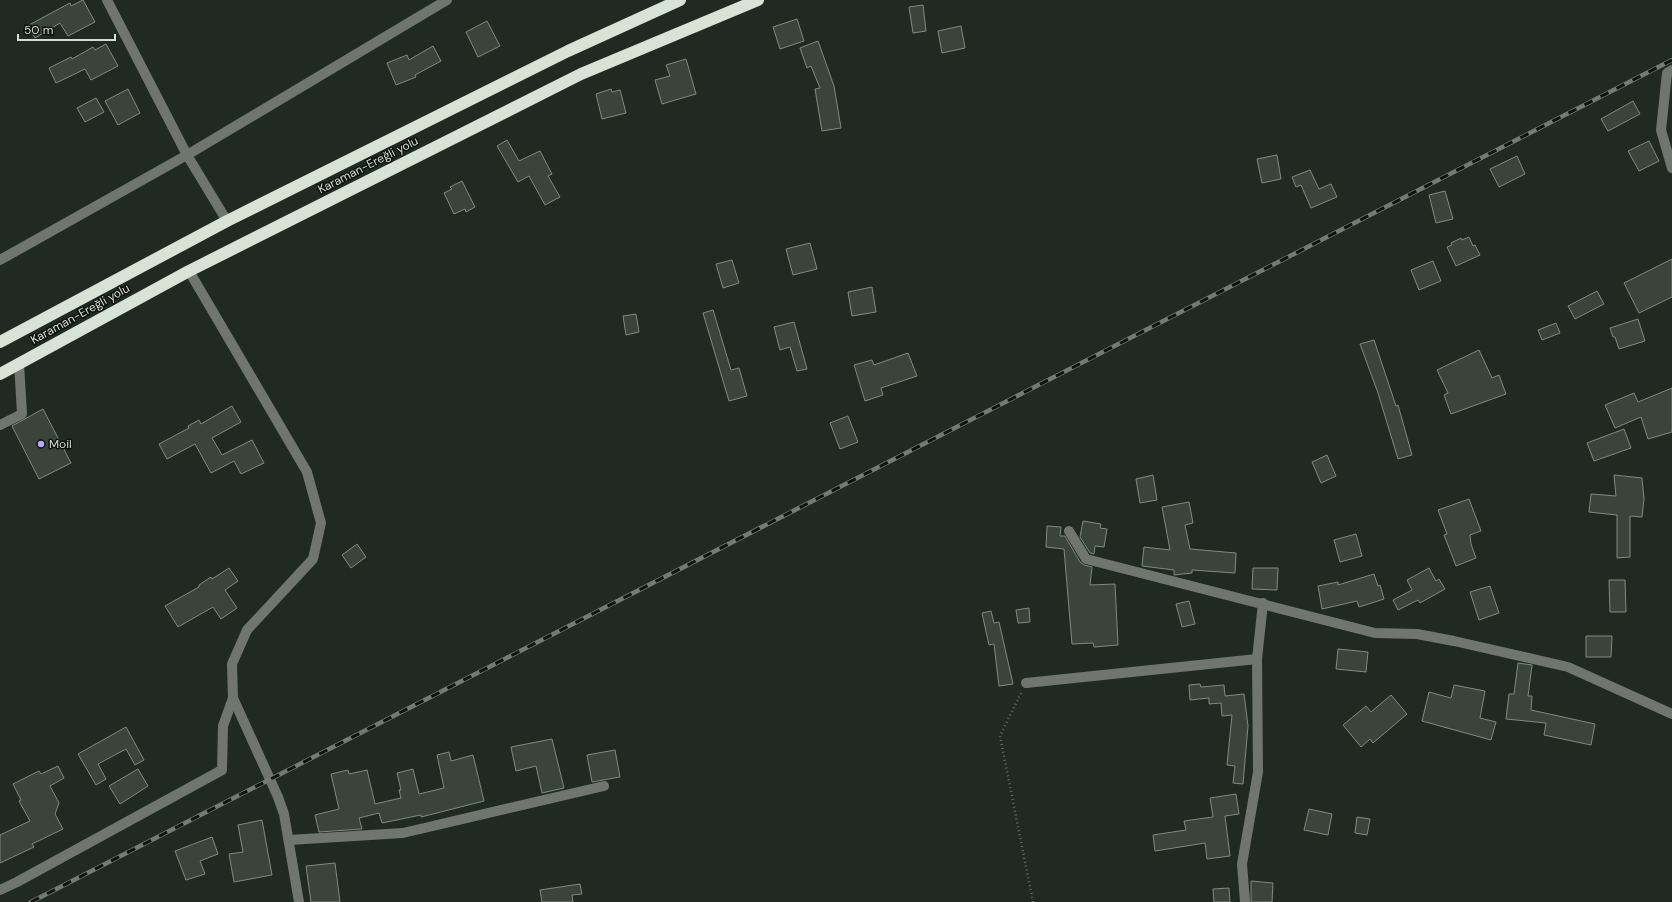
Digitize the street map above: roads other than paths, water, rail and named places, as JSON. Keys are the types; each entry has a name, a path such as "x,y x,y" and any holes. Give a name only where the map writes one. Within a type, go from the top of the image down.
{"highway":[{"name":"Karaman-Ereğli yolu","path":"0,342 227,221 568,51 680,0"},
{"name":"Karaman-Ereğli yolu","path":"0,374 189,271 580,74 758,0"}],"street":[{"path":"107,0 187,155 227,221"},
{"path":"0,260 187,155 447,0"},
{"path":"1672,70 1667,73 1661,130 1672,168"},
{"path":"0,890 18,882 222,770 223,726 233,698 232,664 246,630 313,559 321,524 307,472 189,271"},
{"path":"0,425 22,414 19,363"},
{"path":"1069,531 1086,559 1263,603 1375,633 1417,634 1454,640 1568,667 1672,714"},
{"path":"1245,902 1242,864 1258,772 1257,659 1263,603"},
{"path":"1026,683 1257,659"},
{"path":"233,698 278,797 284,814 299,902"},
{"path":"289,840 403,833 604,786"}],"railway":[{"path":"31,902 1672,60"}],"place":[{"name":"Moil","path":"41,444"}]}
